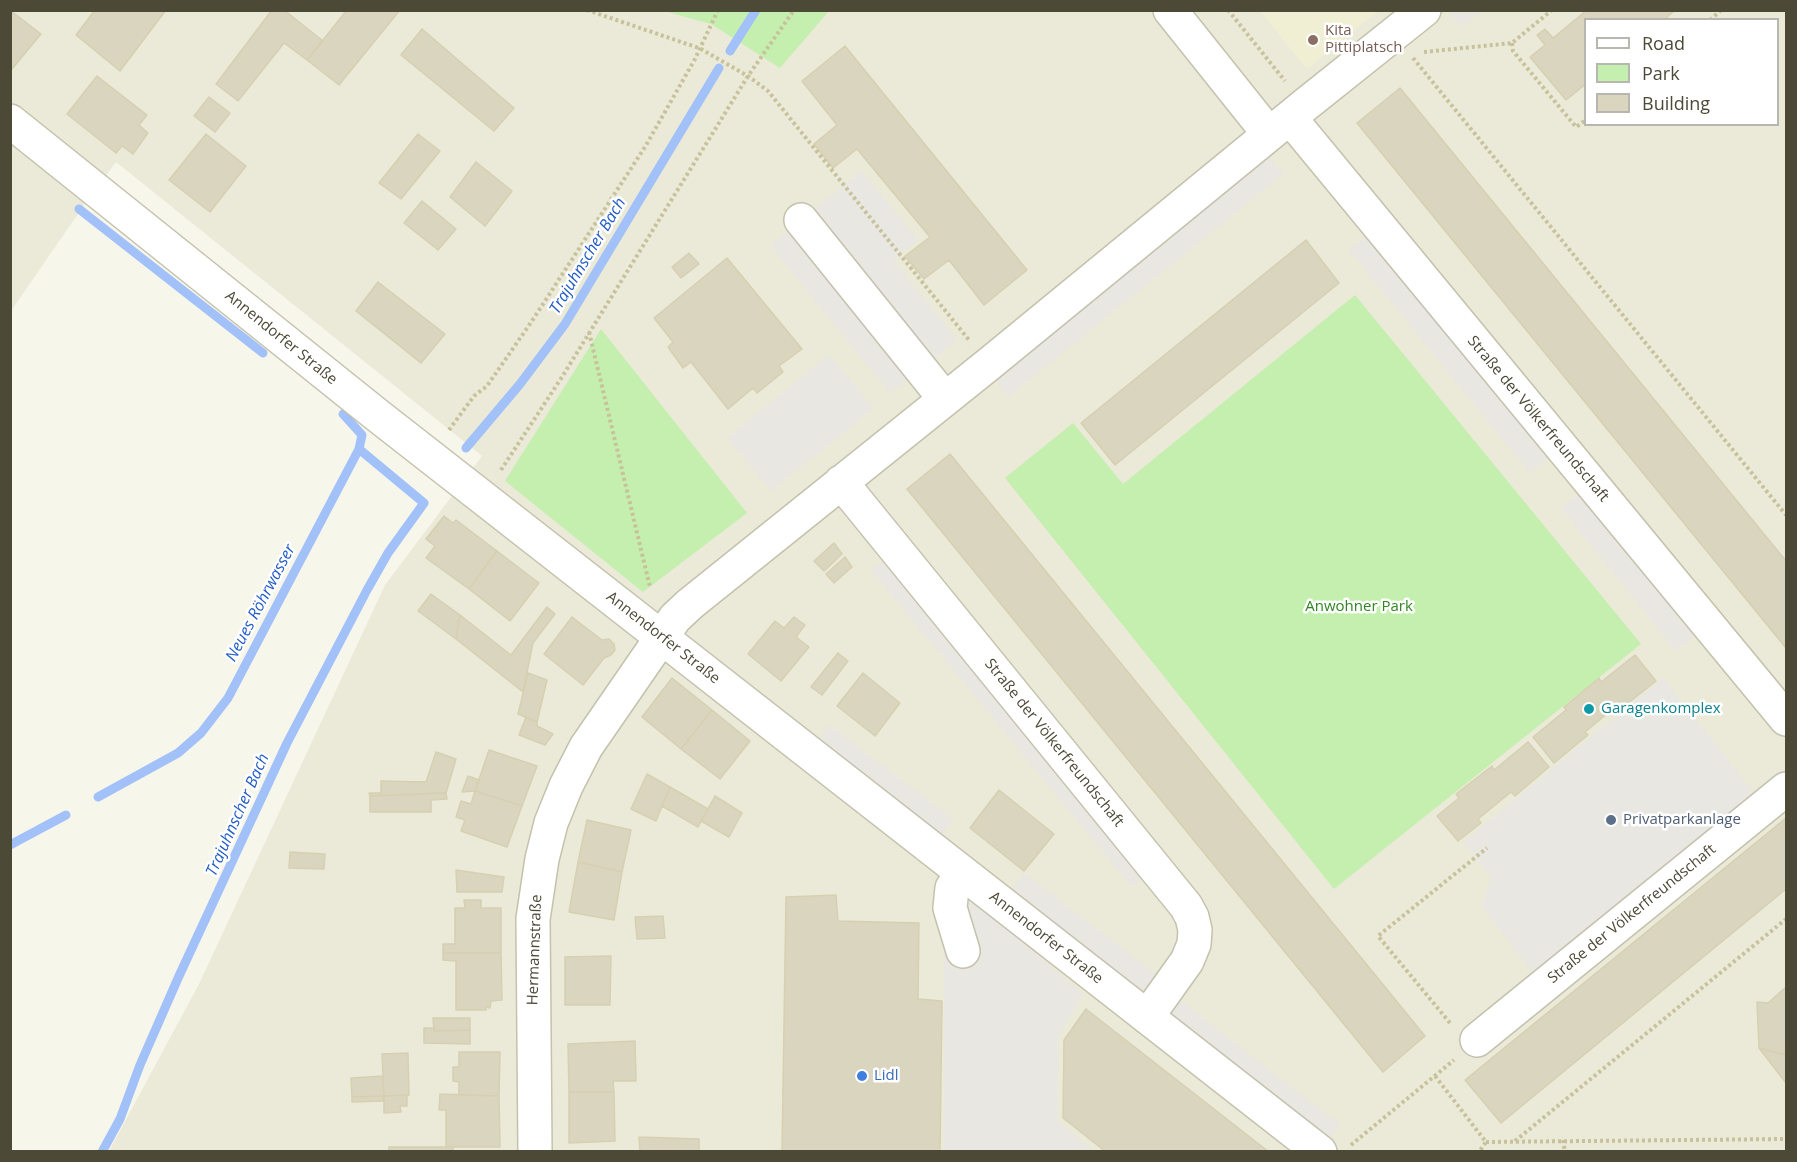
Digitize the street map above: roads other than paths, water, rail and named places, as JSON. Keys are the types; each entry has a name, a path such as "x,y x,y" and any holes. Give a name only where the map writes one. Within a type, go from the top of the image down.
{"street":[{"name":"Straße der Völkerfreundschaft","path":"1170,10 1288,119 1786,719"},
{"path":"662,637 675,618 690,604 1424,10"},
{"name":"Annendorfer Straße","path":"10,121 305,358 1320,1152"},
{"path":"801,220 945,399"},
{"name":"Straße der Völkerfreundschaft","path":"841,482 1186,906 1195,930 1194,944 1186,961 1147,1017"},
{"name":"Hermannstraße","path":"535,1152 533,919 536,893 551,823 566,786 586,747 662,637"},
{"name":"Straße der Völkerfreundschaft","path":"1473,1043 1786,789"},
{"path":"963,873 952,888 950,908 963,951"}],"waterway":[{"name":"Trajuhnscher Bach","path":"730,51 756,10"},
{"name":"Trajuhnscher Bach","path":"466,448 520,384 565,324 719,68"},
{"path":"79,209 263,353"},
{"path":"343,414 362,435 359,449"},
{"name":"Trajuhnscher Bach","path":"98,797 178,753 201,733 228,698 359,449 424,503 388,553 287,743 179,976 140,1065 120,1119 102,1152"},
{"name":"Neues Röhrwasser","path":"10,845 66,815"}],"place":[{"name":"Kita Pittiplatsch","path":"1313,40"},
{"name":"Garagenkomplex","path":"1589,709"},
{"name":"Privatparkanlage","path":"1611,820"},
{"name":"Lidl","path":"862,1076"}],"park label":[{"name":"Anwohner Park","path":"1359,607"}]}
